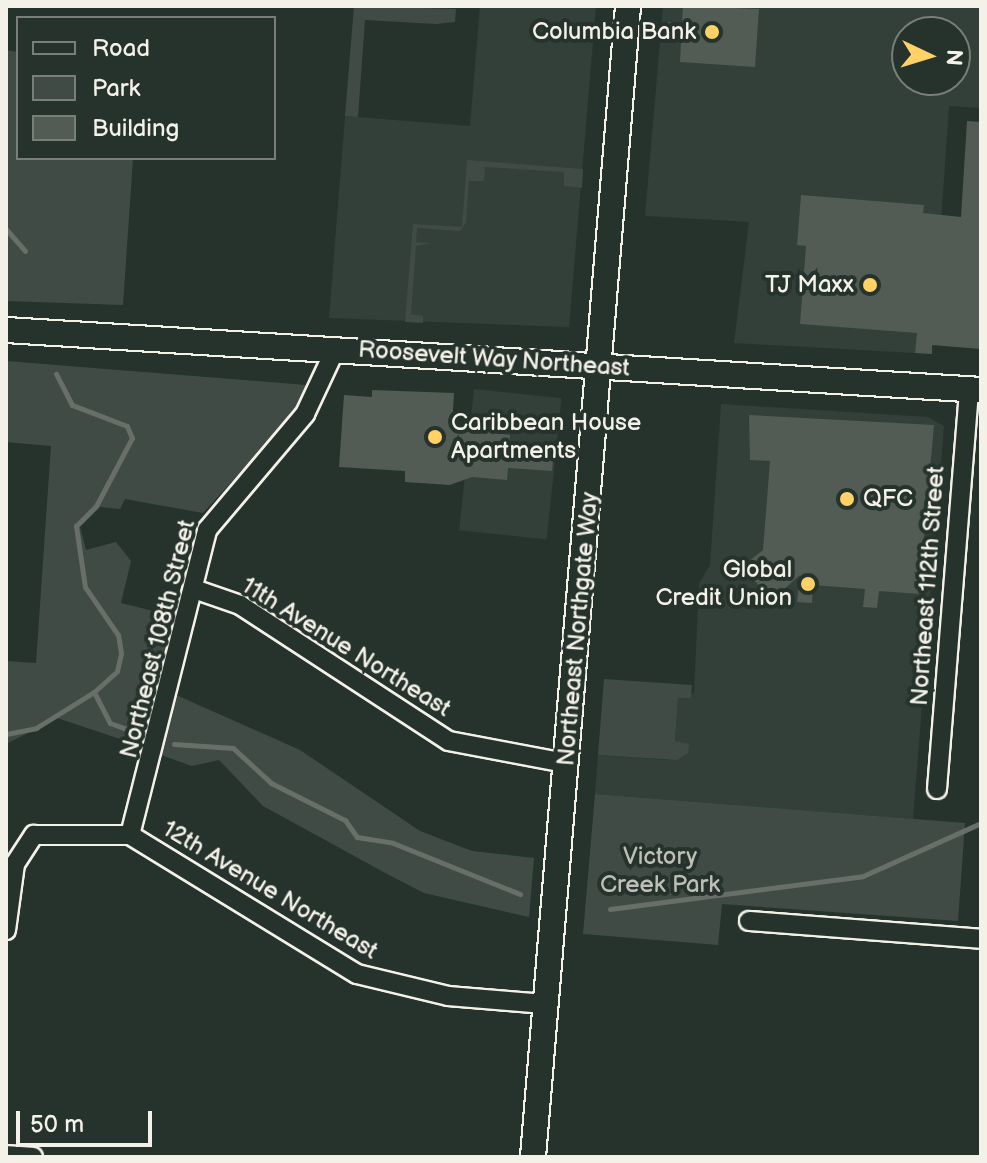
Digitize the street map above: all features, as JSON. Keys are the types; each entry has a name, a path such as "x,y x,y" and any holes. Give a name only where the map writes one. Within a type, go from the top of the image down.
{"main road":[{"name":"Northeast Northgate Way","path":"533,1157 628,6"},
{"name":"Roosevelt Way Northeast","path":"6,330 975,389"}],"street":[{"name":"Northeast 108th Street","path":"130,835 214,516 305,414 335,350"},
{"name":"Northeast 112th Street","path":"937,789 975,389"},
{"name":"11th Avenue Northeast","path":"194,589 240,605 449,741 565,763"},
{"name":"12th Avenue Northeast","path":"6,930 23,846 47,831 130,835 357,974 448,996 545,1004"},
{"path":"749,921 981,939"},
{"path":"6,1155 33,1157"}],"shaded area":[{"path":"480,6 596,6 569,327 329,318 345,116 470,126"},
{"path":"663,6 981,6 981,108 949,106 932,354 734,343 749,222 645,216"},
{"path":"474,389 562,398 547,539 459,530"},
{"path":"721,404 928,417 944,426 913,819 595,794 598,755 668,760 690,746 675,742 678,698 694,693 699,583 710,565"}],"green space":[{"path":"354,6 456,9 455,22 436,24 365,20 358,117 345,116"},
{"path":"6,50 16,52 16,160 133,160 123,305 6,301"},
{"path":"467,160 583,169 582,188 564,186 564,172 485,167 484,181 469,181 466,223 460,231 417,228 416,242 431,243 416,246 411,314 423,316 423,323 405,322 413,224 462,227"},
{"path":"6,361 306,385 294,414 203,513 125,499 120,509 100,507 80,527 86,550 116,542 131,561 121,603 178,617 147,748 57,718 6,744 6,661 36,663 51,446 6,442"},
{"path":"604,679 692,685 691,698 678,698 675,741 689,744 688,753 677,760 598,755"},
{"path":"176,695 300,750 420,831 472,851 534,858 529,917 424,893 263,806 219,760 192,766 161,755"},
{"name":"Victory Creek Park","path":"595,794 965,823 958,921 722,904 718,945 583,934"}],"building":[{"name":"Columbia Bank","path":"683,6 759,9 755,67 680,62 681,41 666,40 667,22 682,23"},
{"name":"TJ Maxx","path":"967,121 981,122 981,349 932,345 932,354 915,353 917,333 800,324 806,246 797,245 801,195 924,205 923,213 961,217"},
{"path":"372,390 454,393 452,427 510,435 509,446 554,450 552,471 508,468 507,480 472,477 450,485 405,482 405,471 339,467 344,395 372,397"},
{"name":"QFC","path":"749,415 934,425 919,594 879,591 877,608 863,607 865,589 813,585 812,603 797,602 800,575 771,601 743,566 763,550 770,461 750,460"}],"waterway":[{"path":"6,229 25,251"},
{"path":"6,734 36,728 94,692 117,671 121,653 118,635 85,587 76,526 96,506 132,438 127,426 72,405 56,374"},
{"path":"94,692 110,723 129,730"},
{"path":"174,744 233,748 271,783 345,820 357,837 393,843 520,894"},
{"path":"610,909 863,876 981,823"}],"place":[{"name":"Columbia Bank","path":"712,32"},
{"name":"TJ Maxx","path":"870,285"},
{"name":"Caribbean House Apartments","path":"435,437"},
{"name":"QFC","path":"847,499"},
{"name":"Global Credit Union","path":"808,584"}]}
